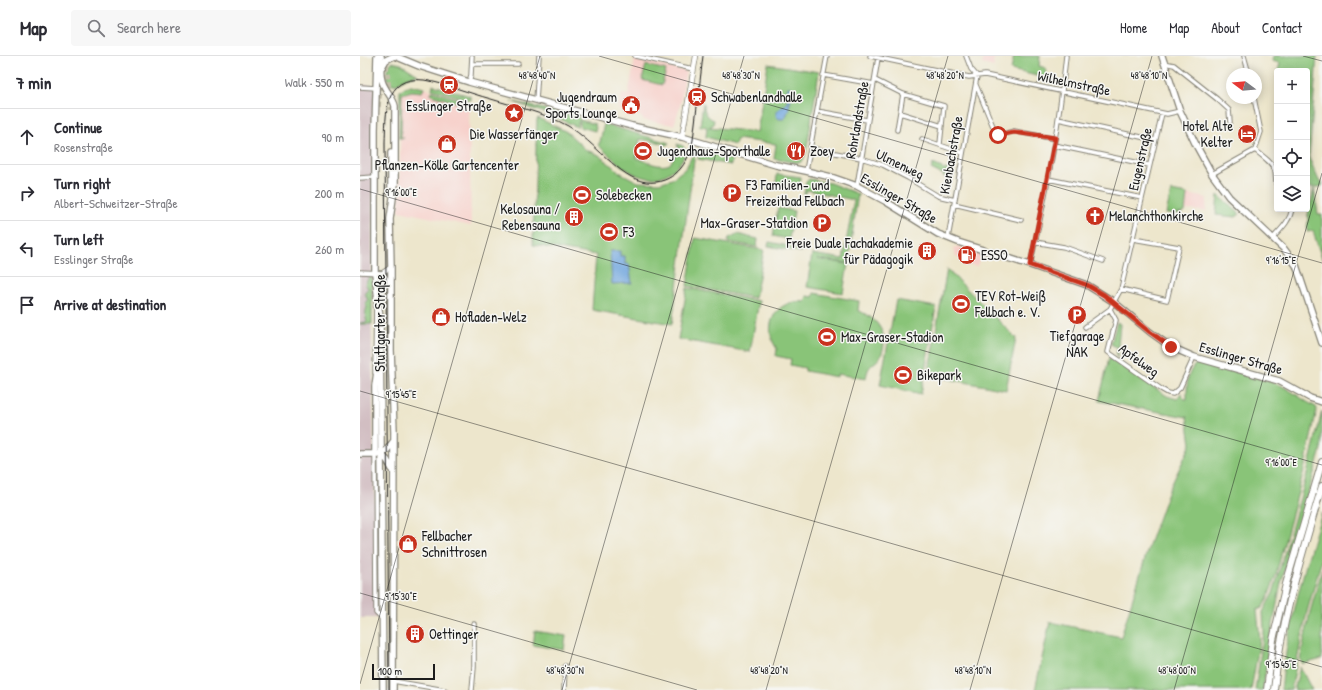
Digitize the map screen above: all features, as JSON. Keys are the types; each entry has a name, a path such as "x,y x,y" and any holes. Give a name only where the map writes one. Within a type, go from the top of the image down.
{"highway":[{"path":"1267,690 1273,640 1284,591 1322,462"},
{"path":"1274,690 1279,648 1285,617 1304,544 1322,486"}],"main road":[{"name":"Stuttgarter Straße","path":"377,56 375,273 380,318 378,454 383,690"},
{"name":"Stuttgarter Straße","path":"380,56 382,82 394,100 395,106 395,184 390,219 393,442 393,690"},
{"path":"381,69 386,60 395,56"},
{"name":"Esslinger Straße","path":"395,56 407,58 469,82 632,126 682,137 776,165 831,177 857,186 928,228 948,238 1087,285 1114,302 1150,332 1171,347 1194,357 1279,381 1310,398 1322,402"},
{"path":"1162,56 1180,111 1212,174 1229,197 1273,238 1292,258 1296,265 1322,343"},
{"path":"376,88 388,92"},
{"path":"376,98 383,93 388,92"},
{"path":"376,218 378,200 378,107"},
{"path":"390,219 391,110"},
{"path":"378,454 375,386 380,351"},
{"path":"360,454 378,454 387,450 393,442"},
{"path":"378,454 387,460 393,471"}],"street":[{"path":"469,82 472,56"},
{"path":"536,100 540,56"},
{"path":"634,56 693,69"},
{"path":"682,137 696,56"},
{"path":"806,171 827,56"},
{"name":"Wilhelmstraße","path":"870,56 969,77 985,75 1162,113 1172,114 1180,111"},
{"path":"966,56 971,69 977,76"},
{"path":"1030,265 1048,179 1063,92 1066,56"},
{"path":"1244,56 1247,68"},
{"name":"Rohrlandstraße","path":"857,186 878,58"},
{"path":"1164,63 1174,65 1217,99 1229,110 1230,122"},
{"path":"472,64 518,64"},
{"path":"823,75 874,82 903,94 944,106 940,144"},
{"name":"Kienbachstraße","path":"948,238 977,76"},
{"path":"976,84 997,136 1014,132 1055,138"},
{"path":"360,87 376,88"},
{"path":"897,130 903,94"},
{"path":"1212,174 1255,150 1261,132 1255,104"},
{"path":"817,111 867,120"},
{"path":"900,113 942,126"},
{"name":"Eugenstraße","path":"1114,302 1121,289 1162,113"},
{"path":"1058,119 1155,140"},
{"path":"922,139 963,153"},
{"path":"1054,144 1150,165"},
{"name":"Ulmenweg","path":"810,148 861,158 895,170 938,196 1021,220"},
{"path":"1255,150 1268,161 1275,170 1275,176"},
{"path":"360,178 375,177"},
{"path":"1048,179 1142,198"},
{"path":"1273,238 1291,216 1292,212"},
{"path":"1121,289 1167,300 1179,247 1132,239"},
{"path":"1035,242 1064,247 1103,260"},
{"path":"360,272 384,272 391,267"},
{"path":"384,272 391,284"},
{"name":"Stuttgarter Straße","path":"375,386 376,285"},
{"path":"1085,327 1110,309 1114,302"},
{"name":"Apfelweg","path":"1110,309 1116,320 1108,352 1168,393 1173,394 1180,388 1194,357"},
{"path":"472,690 474,667 474,624"},
{"path":"564,690 565,666"},
{"path":"393,681 445,690"}],"shaded area":[{"path":"984,56 993,56 995,59 993,60 994,67 982,64"},
{"path":"635,59 686,71 680,106 674,125 644,120 640,116 618,109 622,94 628,95"},
{"path":"360,85 375,85 371,302 377,618 360,618"},
{"path":"411,85 469,102 471,226 399,211 401,92"},
{"path":"1187,194 1207,198 1206,211 1185,210"},
{"name":"ESSO","path":"957,246 981,253 977,266 969,265 956,256 953,250"}],"green space":[{"path":"1014,56 1040,56 1039,66 1046,68 1046,78 1011,70"},
{"path":"1273,56 1317,56 1310,145 1310,68 1279,68 1280,63 1272,61"},
{"path":"392,62 401,64 418,75 408,77 394,85 393,83 390,85 387,69"},
{"path":"768,64 819,72 806,153 803,160 799,163 774,159 776,144 737,139 735,145 706,137 707,127 700,126 704,103 706,113 714,120 713,125 709,127 757,132"},
{"path":"646,65 666,70 662,85 642,80"},
{"path":"411,85 424,88 422,92 412,91 402,94 401,137 404,138 399,138 400,91"},
{"path":"433,85 470,96 470,100 432,89"},
{"path":"432,91 469,102 469,106 431,95"},
{"path":"511,101 580,118 577,127 556,117"},
{"name":"F3","path":"538,118 567,132 586,150 599,155 619,172 638,182 659,183 672,179 686,168 694,152 695,153 672,324 592,310 596,255 533,245"},
{"path":"580,120 595,124 595,131 580,127"},
{"path":"604,124 669,143 667,145 640,139 636,158 649,163 662,166 670,164 675,155 680,154 677,144 683,146 686,152 678,165 665,175 655,178 646,178 637,175 620,165 598,145"},
{"path":"700,150 732,160 731,165 698,159"},
{"path":"1310,160 1319,181 1322,183 1322,186 1310,187"},
{"path":"933,164 944,170 953,171 952,179 943,176 944,173 941,174 931,169"},
{"path":"777,174 801,177 800,184 796,187 776,184"},
{"path":"809,179 830,183 858,194 848,263 817,259 848,264 843,293 807,287 812,254 843,259 854,200 807,190 805,195 806,182"},
{"path":"1314,189 1318,214 1322,214 1322,259 1313,231 1307,232 1310,206"},
{"path":"1171,191 1187,194 1185,212 1179,214 1166,214"},
{"path":"1218,195 1240,214 1236,217 1216,215"},
{"path":"778,208 794,211 789,239 773,236"},
{"path":"737,234 758,239 757,247 728,242 729,238"},
{"path":"695,238 764,250 755,298 687,286"},
{"path":"769,242 802,249 801,252 768,246"},
{"name":"TEV Rot-Weiß Fellbach e. V.","path":"947,269 1016,338 1006,390 928,375"},
{"path":"370,275 372,278 372,324 360,324 367,321 367,307 365,303 368,299 364,293 368,288 365,284"},
{"path":"687,288 759,301 750,352 678,339"},
{"name":"Max-Graser-Stadion","path":"814,293 859,301 858,311 871,318 881,329 884,342 883,350 879,359 869,368 866,379 837,374 837,377 805,371 805,368 790,365 791,359 776,356 777,349 772,340 771,331 771,323 774,315 786,304 805,302 807,296 813,297"},
{"path":"896,300 936,307 921,394 880,385"},
{"path":"1117,322 1120,324 1118,348 1111,344"},
{"path":"1109,358 1167,396 1177,399 1181,393 1184,399 1187,399 1189,374 1198,362 1251,375 1272,382 1286,388 1317,409 1304,470 1275,578 1267,600 1262,608 1257,610 1260,640 1251,690 1035,690 1050,622 1121,637 1150,542 1168,492 1191,444 1187,417 1099,401"},
{"path":"1322,411 1322,443 1320,453 1281,583 1270,640 1263,690 1255,690 1264,632 1263,612 1273,593 1307,474"},
{"path":"1322,513 1322,559 1307,612 1291,690 1281,690 1287,645 1297,600 1308,557"},
{"path":"1322,569 1322,659 1303,664 1300,660 1310,612"},
{"path":"535,631 566,636 564,650 533,645"},
{"path":"1300,667 1312,690 1294,690"}],"water":[{"path":"788,87 790,87 793,93 786,116 784,119 779,119 776,116 776,113 786,104"},
{"path":"610,251 620,251 620,256 625,256 625,264 629,264 632,283 612,284"}],"tunnel":[{"path":"385,56 391,110"},
{"path":"378,107 381,78"}],"tram line":[{"path":"389,690 385,143 387,109 394,90 401,84 411,80 424,80 450,86 550,117 578,133 626,174 646,182 656,182 664,180 678,171 688,157 691,149 703,56"}],"place":[{"name":"Esslinger Straße","path":"449,85"},
{"name":"Schwabenlandhalle","path":"697,97"},
{"name":"Jugendraum Sports Lounge","path":"631,105"},
{"name":"Die Wasserfänger","path":"514,113"},
{"name":"Hotel Alte Kelter","path":"1247,134"},
{"name":"Pflanzen-Kölle Gartencenter","path":"447,144"},
{"name":"Jugendhaus-Sporthalle","path":"643,151"},
{"name":"Zoey","path":"796,151"},
{"name":"F3 Familien- und Freizeitbad Fellbach","path":"732,193"},
{"name":"Solebecken","path":"582,195"},
{"name":"Melanchthonkirche","path":"1095,216"},
{"name":"Kelosauna / Rebensauna","path":"574,217"},
{"name":"Max-Graser-Statdion","path":"822,223"},
{"name":"F3","path":"609,232"},
{"name":"Freie Duale Fachakademie für Pädagogik","path":"927,251"},
{"name":"ESSO","path":"967,255"},
{"name":"TEV Rot-Weiß Fellbach e. V.","path":"961,304"},
{"name":"Tiefgarage NAK","path":"1077,315"},
{"name":"Hofladen-Welz","path":"441,317"},
{"name":"Max-Graser-Stadion","path":"827,337"},
{"name":"Bikepark","path":"903,375"},
{"name":"Fellbacher Schnittrosen","path":"408,544"},
{"name":"Oettinger","path":"415,634"}],"route":[{"path":"998,135 1014,132 1055,138 1030,265 1087,285 1114,302 1150,332 1171,347"}]}
